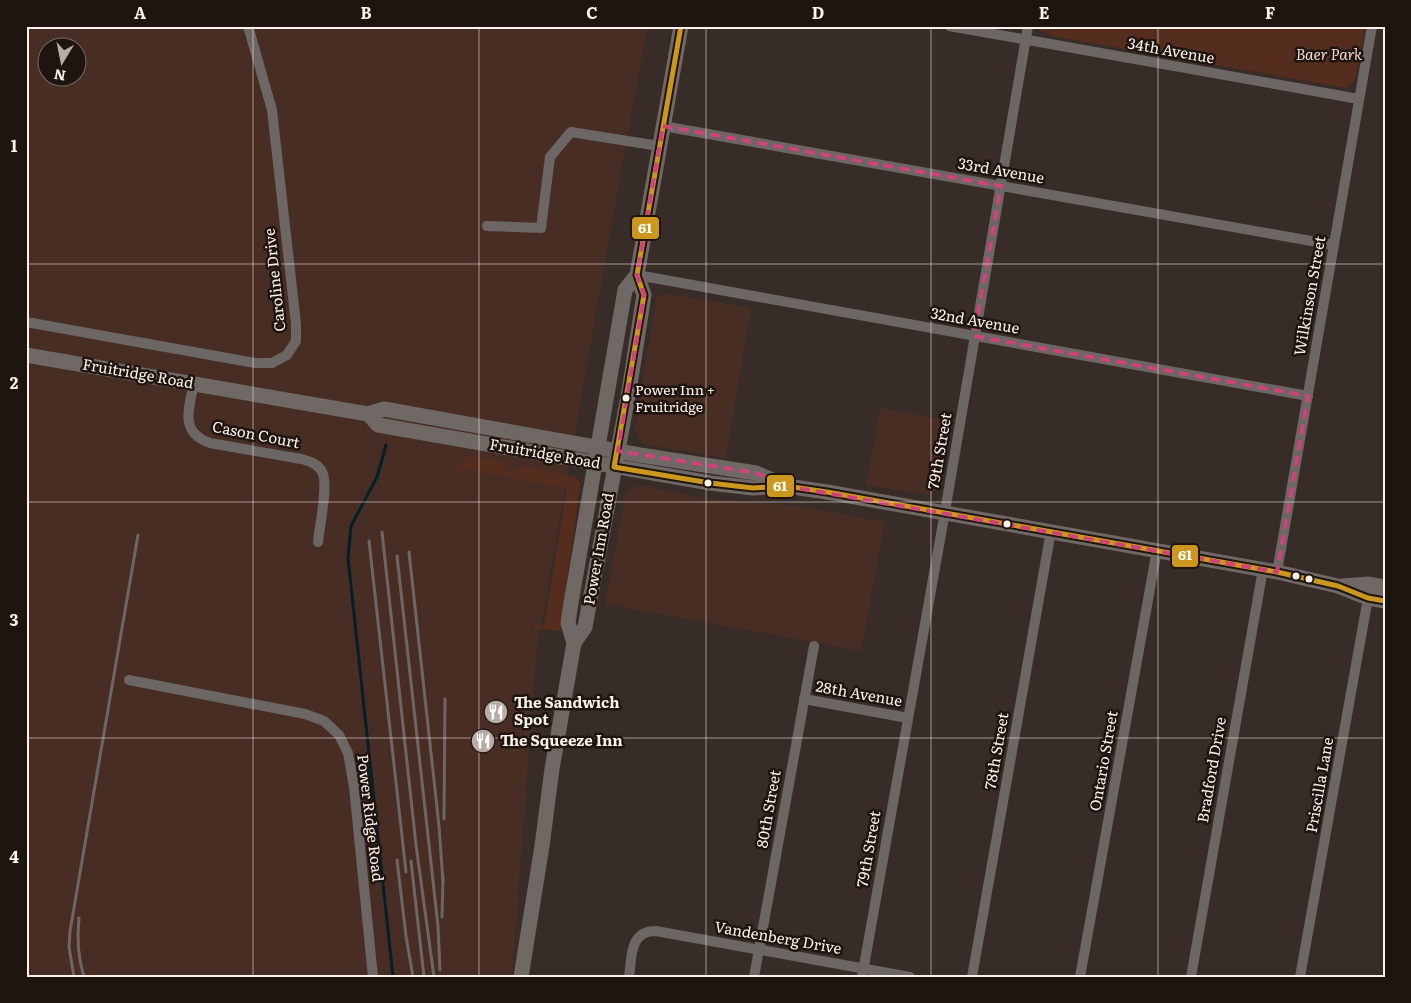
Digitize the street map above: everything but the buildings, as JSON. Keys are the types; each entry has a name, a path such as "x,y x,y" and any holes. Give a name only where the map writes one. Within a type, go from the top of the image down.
{"main road":[{"name":"Power Inn Road","path":"574,643 586,627 618,451 644,295 637,275 681,26"},
{"name":"Power Inn Road","path":"521,977 552,769 574,643 568,623 594,463 625,290 637,275"},
{"name":"Fruitridge Road","path":"26,355 368,414 384,409 618,451 756,473 786,486"},
{"name":"Fruitridge Road","path":"368,414 378,425 710,484 753,488 786,486 1270,570 1338,586 1368,598 1385,601"},
{"name":"Fruitridge Road","path":"1338,586 1369,584 1385,587"}],"street":[{"name":"Caroline Drive","path":"26,322 255,363 272,364 287,355 296,341 296,324 274,120 248,26"},
{"name":"34th Avenue","path":"949,26 1359,100"},
{"name":"79th Street","path":"862,973 1028,26"},
{"name":"Wilkinson Street","path":"1270,570 1308,396 1372,26"},
{"name":"33rd Avenue","path":"663,126 1334,246"},
{"path":"488,226 541,228 550,156 572,132 659,146"},
{"name":"32nd Avenue","path":"637,275 1308,396"},
{"name":"Cason Court","path":"194,384 188,414 189,428 200,440 301,458 314,463 323,472 325,486 318,542"},
{"name":"78th Street","path":"972,977 1051,532"},
{"name":"Ontario Street","path":"1080,977 1157,550"},
{"name":"Bradford Drive","path":"1191,977 1270,570"},
{"name":"Priscilla Lane","path":"1300,977 1368,598"},
{"name":"80th Street","path":"754,977 814,646"},
{"name":"Power Ridge Road","path":"129,680 305,714 324,721 339,735 348,753 354,787 373,977"},
{"name":"28th Avenue","path":"804,699 908,718"},
{"name":"Vandenberg Drive","path":"630,977 634,945 641,934 647,931 656,931 759,950 862,973 910,977"}],"highlighted area":[{"path":"663,126 1001,186 974,336 1308,396 1277,572 786,486 756,473 618,451 644,295 637,275"}],"shaded area":[{"path":"26,26 647,26 537,648 512,977 26,977"},
{"path":"665,293 751,308 726,458 643,444 635,430 656,298"},
{"path":"880,408 950,421 940,489 928,495 866,485"},
{"path":"637,485 712,499 805,507 885,522 861,651 605,604 626,491"}],"green space":[{"name":"Baer Park","path":"1041,26 1365,26 1355,81 1347,88 1052,36 1040,30"},
{"path":"465,456 506,462 506,470 520,470 522,465 578,478 580,485 560,631 535,629 535,624 544,625 567,488 460,468 456,474 453,472"}],"waterway":[{"path":"386,445 377,477 351,526 348,558 393,977"}],"railway":[{"path":"382,532 416,845 434,977"},
{"path":"74,977 69,947 70,931 138,535"},
{"path":"369,541 406,872"},
{"path":"409,552 439,826 443,882"},
{"path":"397,556 438,926 440,970"},
{"path":"444,819 445,699"},
{"path":"397,860 413,977"},
{"path":"411,861 424,977"},
{"path":"442,917 443,877"},
{"path":"79,918 78,948 84,977"}],"transit line":[{"name":"61","path":"681,26 637,275 644,295 614,467 710,483 753,488 786,486 827,492 1277,572 1338,586 1368,598 1385,601"}],"place":[{"name":"Power Inn + Fruitridge","path":"626,398"},
{"name":"The Sandwich Spot","path":"496,712"},
{"name":"The Squeeze Inn","path":"483,741"}]}
